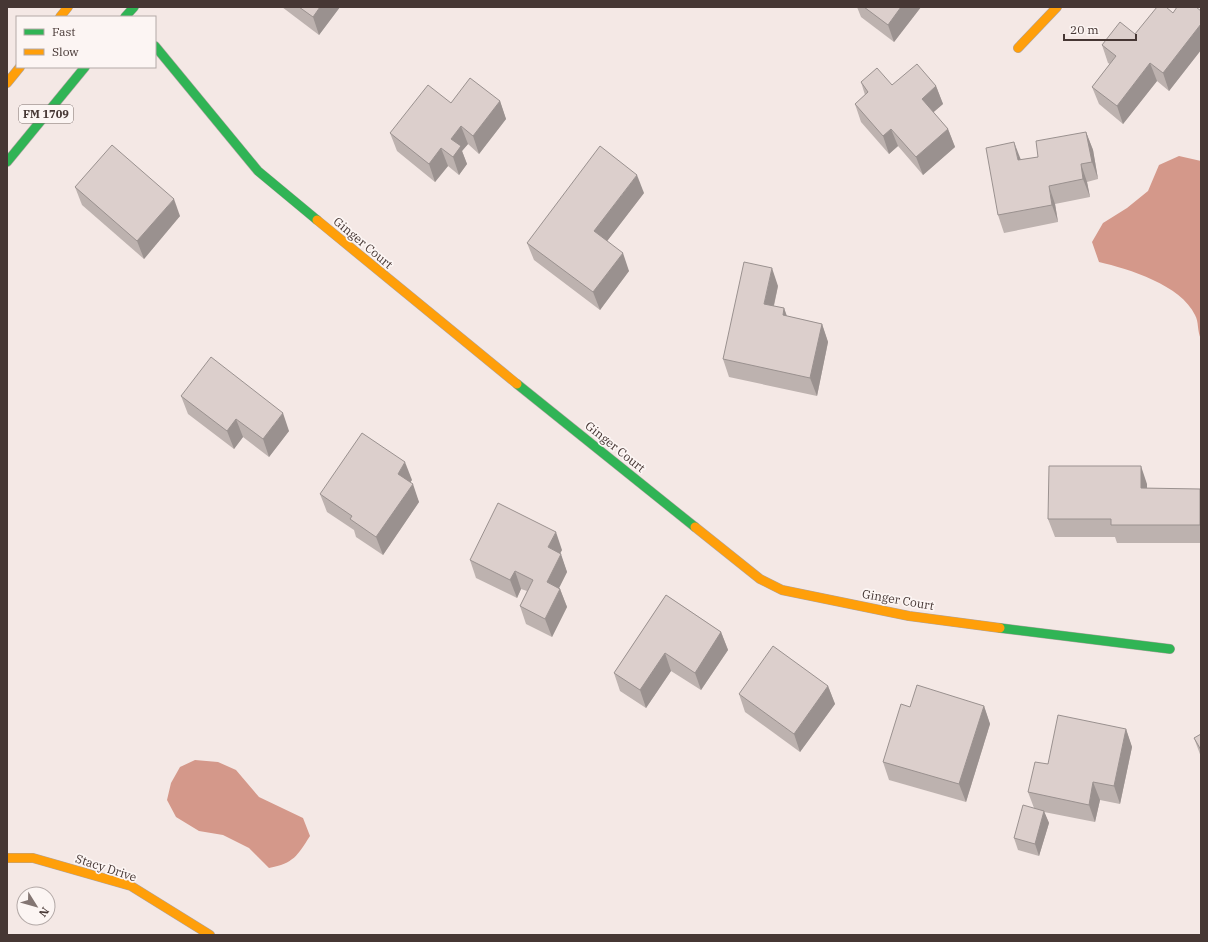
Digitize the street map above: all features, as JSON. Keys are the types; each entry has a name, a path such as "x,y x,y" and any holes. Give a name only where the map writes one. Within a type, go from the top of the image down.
{"street":[{"path":"61,16 68,7"},
{"path":"126,16 134,7"},
{"path":"1018,48 1058,7"},
{"name":"Ginger Court","path":"156,47 258,171 428,312 760,579 782,590 909,616 1170,649"},
{"path":"7,83 19,68"},
{"name":"FM 1709","path":"7,162 83,68"},
{"name":"Stacy Drive","path":"7,858 33,858 131,886 210,935"}],"shaded area":[{"path":"1179,156 1201,161 1201,339 1195,315 1188,304 1178,295 1153,280 1139,274 1099,262 1092,242 1103,223 1127,208 1148,191 1159,165"},
{"path":"195,760 218,762 236,770 259,797 303,818 310,836 298,854 284,864 269,868 249,848 223,835 199,831 176,817 167,800 171,783 180,767"}],"building":[{"path":"299,7 320,7 313,17"},
{"path":"864,7 901,7 888,25"},
{"path":"1157,7 1166,7 1173,13 1177,7 1196,7 1201,11 1201,24 1163,73 1150,63 1117,106 1092,87 1116,56 1102,45 1120,22 1135,34"},
{"path":"917,64 936,86 922,99 948,129 916,157 891,129 883,136 855,104 868,92 861,82 877,68 892,85"},
{"path":"470,78 500,101 473,136 461,126 451,139 461,146 453,157 441,148 429,164 390,133 428,85 451,103"},
{"path":"1086,132 1092,162 1081,164 1083,179 1049,186 1052,205 998,215 986,148 1014,142 1018,160 1038,157 1036,141"},
{"path":"112,145 174,199 137,241 75,187"},
{"path":"600,146 637,175 594,231 623,253 593,292 527,243"},
{"path":"744,262 772,268 764,304 784,308 783,315 822,324 810,378 723,359"},
{"path":"211,357 283,413 263,439 236,419 227,431 181,396"},
{"path":"362,433 405,462 398,474 413,484 376,537 350,519 352,516 320,494"},
{"path":"1049,466 1141,466 1141,488 1200,489 1200,525 1111,525 1111,519 1048,519"},
{"path":"498,503 556,532 548,547 561,554 547,582 560,589 545,619 520,606 533,580 515,571 510,580 470,560"},
{"path":"666,595 721,632 695,673 665,653 640,690 614,673"},
{"path":"773,646 828,686 794,734 739,694"},
{"path":"917,685 984,706 959,784 883,762 901,704 910,707"},
{"path":"1058,715 1126,729 1114,786 1093,782 1089,805 1028,792 1035,762 1048,764"},
{"path":"1201,734 1201,750 1194,738"},
{"path":"1023,805 1044,811 1035,844 1014,838"}],"traffic: fast":[{"path":"126,16 134,7"},
{"path":"156,47 258,171 317,220"},
{"path":"7,162 84,68"},
{"path":"517,384 695,527"},
{"path":"1000,628 1170,649"}],"traffic: slow":[{"path":"61,16 68,7"},
{"path":"1018,48 1057,7"},
{"path":"7,83 19,68"},
{"path":"317,220 517,384"},
{"path":"695,527 760,579 782,590 909,616 1000,628"},
{"path":"7,858 33,858 131,886 210,935"}]}
